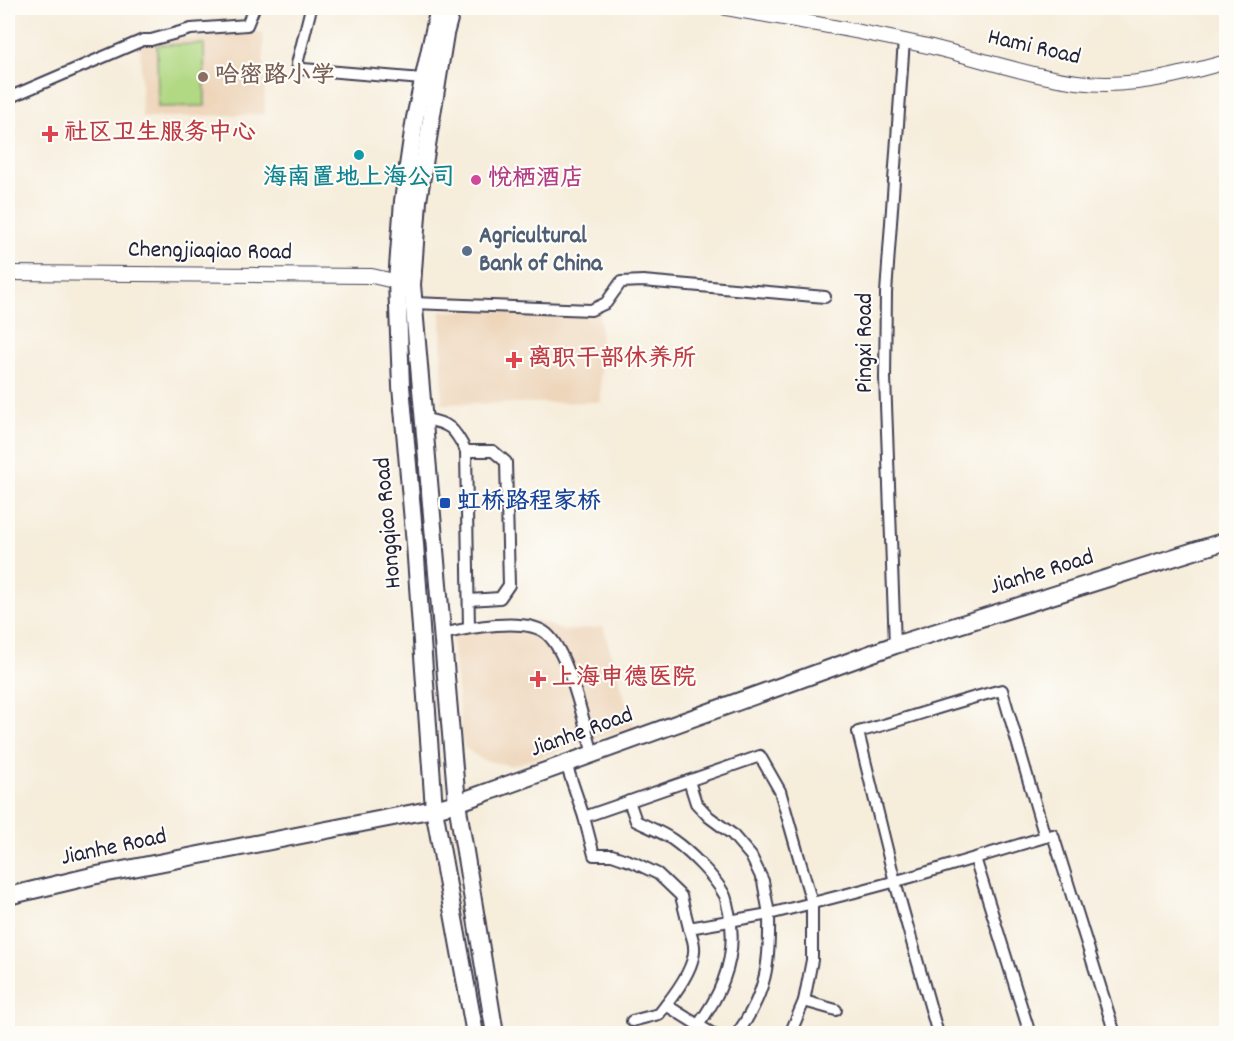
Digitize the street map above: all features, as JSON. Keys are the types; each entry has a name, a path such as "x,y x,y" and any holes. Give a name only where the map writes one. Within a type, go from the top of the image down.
{"main road":[{"name":"Hongqiao Road","path":"438,8 422,79 403,201 404,283 401,386 434,809 476,1034"},
{"name":"Hongqiao Road","path":"452,8 445,34 404,283 413,303 457,803 495,1034"},
{"name":"Jianhe Road","path":"8,896 92,876 457,803 896,645 1227,541"}],"street":[{"path":"8,98 143,40 191,29 247,26 254,8"},
{"path":"311,8 297,64 303,69 422,79"},
{"name":"Hami Road","path":"726,8 904,40 1044,75 1103,84 1133,84 1166,79 1227,62"},
{"name":"Pingxi Road","path":"896,645 885,378 886,293 904,40"},
{"name":"Chengjiaqiao Road","path":"8,273 372,276 404,283"},
{"path":"413,303 591,310 606,303 621,282 643,281 825,297"},
{"path":"424,419 443,422 458,436 466,452 469,628"},
{"path":"466,452 493,451 506,462 509,585 500,598 469,600"},
{"path":"443,634 469,628 527,625 546,633 559,651 570,678 593,754"},
{"path":"938,1034 895,882 858,732 1002,690 1044,837"},
{"path":"584,817 760,756 780,791 812,903 812,960 804,1001 790,1034"},
{"path":"566,764 594,855 612,855 658,874 681,896 695,949 688,971 677,991 659,1014 632,1021"},
{"path":"689,781 696,803 708,818 732,834 751,856 763,881 769,914 770,953 762,989 748,1018 737,1034"},
{"path":"629,801 636,821 672,839 691,855 724,895 731,921 733,944 720,990 698,1024"},
{"path":"689,928 769,914 895,882 1053,835 1115,1034"},
{"path":"975,858 1030,1034"},
{"path":"804,1001 836,1010"},
{"path":"666,1005 713,1034"}],"shaded area":[{"name":"哈密路小学","path":"263,32 265,114 142,118 140,39 205,37 207,33"},
{"path":"600,310 601,402 442,404 441,311"},
{"name":"上海申德医院","path":"539,621 564,631 603,627 634,727 512,766 483,760 463,747 451,628 465,624"}],"green space":[{"path":"204,44 205,106 158,107 157,45"}],"place":[{"name":"哈密路小学","path":"203,77"},
{"name":"社区卫生服务中心","path":"50,134"},
{"name":"海南置地上海公司","path":"359,155"},
{"name":"悦栖酒店","path":"476,180"},
{"name":"Agricultural Bank of China","path":"467,251"},
{"name":"离职干部休养所","path":"514,360"},
{"name":"虹桥路程家桥","path":"445,503"},
{"name":"上海申德医院","path":"538,679"}]}
